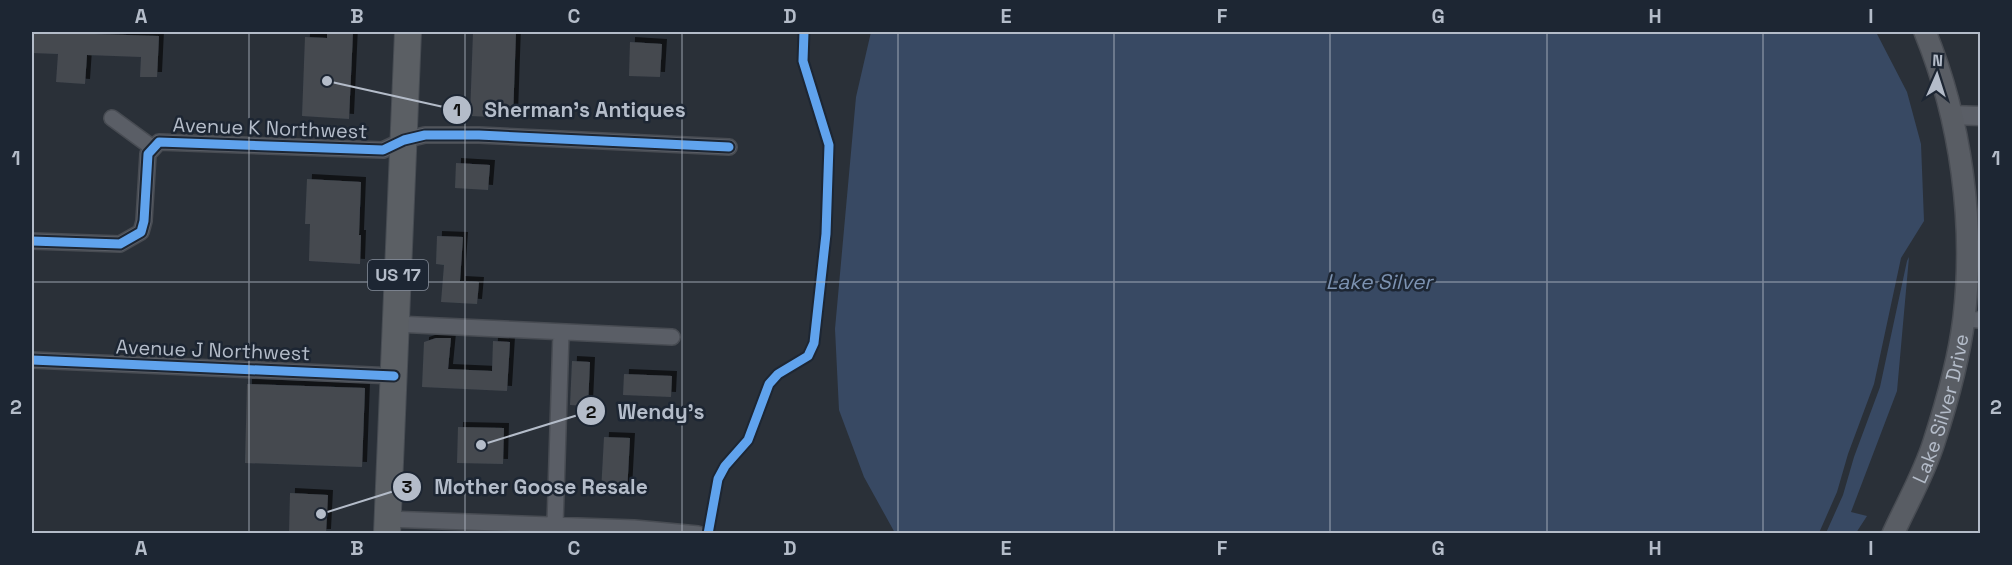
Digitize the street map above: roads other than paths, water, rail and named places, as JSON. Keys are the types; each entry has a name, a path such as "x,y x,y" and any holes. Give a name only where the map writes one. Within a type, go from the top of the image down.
{"highway":[{"name":"US 17","path":"387,526 408,32"}],"main road":[{"name":"Lake Silver Drive","path":"1893,533 1934,444 1972,319 1962,173 1952,115 1924,32"}],"street":[{"path":"1952,115 1980,116"},
{"name":"Avenue K Northwest","path":"112,118 153,148"},
{"name":"Avenue K Northwest","path":"32,241 120,244 141,232 144,221 148,154 159,142 383,150 404,140 425,135 479,135 729,147"},
{"path":"396,324 672,337"},
{"path":"555,525 561,332"},
{"name":"Avenue J Northwest","path":"32,360 394,376"},
{"path":"387,526 555,525 693,533"}],"water":[{"name":"Lake Silver","path":"871,32 1876,32 1907,92 1921,144 1924,221 1901,258 1874,384 1848,454 1837,492 1819,533 895,533 864,477 839,410 835,329 856,97"},
{"path":"1909,257 1897,391 1851,512 1867,516 1856,533 1826,533 1843,495 1854,457 1880,387"}],"place":[{"name":"Sherman’s Antiques","path":"327,81"},
{"name":"Wendy's","path":"481,445"},
{"name":"Mother Goose Resale","path":"321,514"}]}
